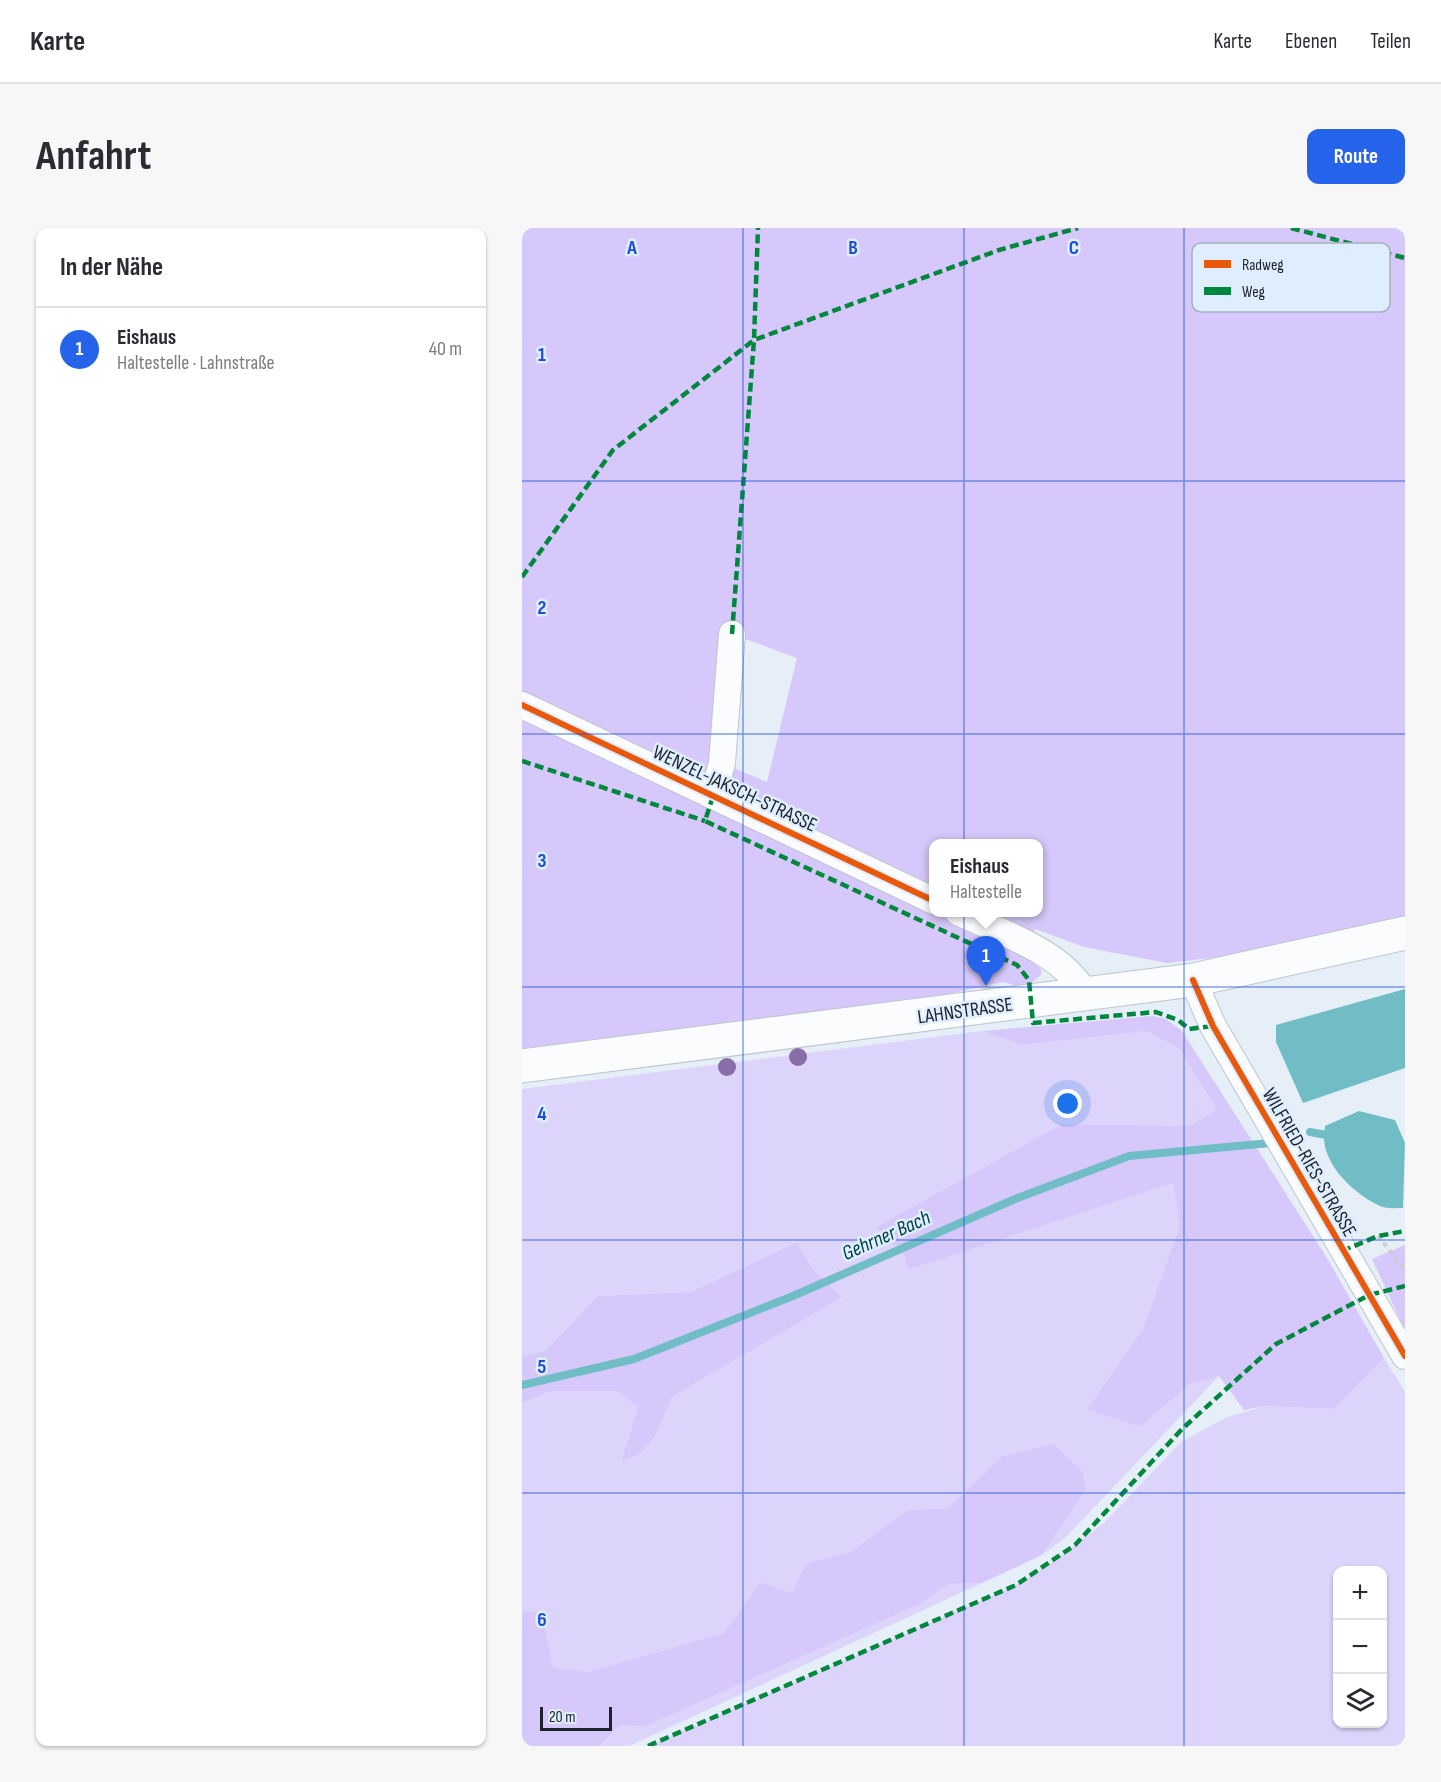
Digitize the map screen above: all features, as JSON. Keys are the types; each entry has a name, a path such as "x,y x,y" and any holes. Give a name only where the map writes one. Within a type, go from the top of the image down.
{"main road":[{"name":"LAHNSTRASSE","path":"522,1066 1193,980 1405,933"}],"street":[{"path":"713,796 722,763 732,634"},
{"name":"WENZEL-JAKSCH-STRASSE","path":"522,705 929,899"},
{"path":"968,917 1050,958 1068,970 1084,993"},
{"name":"WILFRIED-RIES-STRASSE","path":"1193,980 1213,1026 1405,1356"}],"path":[{"path":"1378,1236 1405,1270"}],"shaded area":[{"path":"522,228 1405,228 1405,917 1229,956 1167,963 1084,947 1035,929 1017,948 1041,969 1041,975 1029,985 1017,986 1003,982 940,996 522,1052","holes":["732,634 797,658 767,782 722,763"]},
{"path":"1153,1016 1166,1019 1182,1031 1327,1258 1384,1358 1334,1409 1265,1406 1244,1410 1219,1376 1190,1384 1140,1427 1087,1409 1143,1329 1180,1226 1173,1183 908,1270 905,1256 876,1227 1062,1124 1189,1126 1217,1110 1179,1048 1146,1031 1022,1045 982,1031"},
{"path":"982,1031 1022,1045 1146,1031 1179,1048 1217,1110 1189,1126 1062,1124 876,1227 905,1256 908,1270 1173,1183 1180,1226 1143,1329 1087,1409 1140,1427 1190,1384 1219,1376 1066,1537 1042,1555 1086,1490 1001,1457 948,1508 908,1510 850,1552 805,1564 792,1593 760,1582 724,1633 588,1672 553,1667 542,1612 522,1612 522,1403 551,1391 618,1391 638,1408 621,1460 640,1454 655,1436 673,1396 841,1296 814,1270 795,1242 691,1292 598,1296 545,1351 522,1356 522,1089"},
{"path":"796,1242 814,1270 842,1297 673,1396 655,1436 640,1454 621,1461 638,1408 618,1391 551,1391 522,1403 522,1356 545,1351 598,1296 691,1292"},
{"path":"1405,1245 1405,1330 1372,1259"},
{"path":"1384,1358 1405,1392 1405,1746 648,1746 1016,1585 1053,1562 1105,1522 1181,1442 1225,1418 1265,1406 1334,1409"},
{"path":"1053,1444 1082,1471 1086,1490 1042,1555 982,1583 949,1584 918,1605 644,1727 620,1725 600,1746 522,1746 522,1612 542,1612 553,1667 588,1672 724,1633 760,1582 792,1593 805,1564 850,1552 908,1510 948,1508 1001,1457"},
{"path":"982,1583 629,1746 601,1746 620,1725 644,1727 918,1605 949,1584"}],"water":[{"path":"1405,989 1405,1068 1303,1103 1276,1042 1276,1025"},
{"path":"1359,1111 1395,1120 1405,1143 1403,1208 1385,1208 1358,1193 1339,1174 1326,1151 1325,1126"}],"waterway":[{"name":"Gehrner Bach","path":"1310,1132 1332,1136"},
{"name":"Gehrner Bach","path":"522,1385 634,1359 793,1296 1015,1199 1129,1156 1270,1143"}],"marked path":[{"path":"732,634 754,340 758,228"},
{"path":"522,577 613,450 754,340 999,250 1078,228"},
{"path":"1291,228 1348,243"},
{"path":"1390,254 1405,258"},
{"path":"522,761 705,821"},
{"path":"713,796 705,821 1017,965 1029,980 1033,1023 1156,1012 1178,1020 1189,1029 1213,1026"},
{"path":"1342,1251 1378,1236 1405,1231"},
{"path":"648,1746 1016,1585 1075,1545 1182,1429 1276,1344 1369,1295 1405,1286"}],"cycle path":[{"path":"522,705 929,899"},
{"path":"1193,980 1213,1026 1405,1356"}],"place":[{"name":"Eishaus","path":"986,986"}]}
